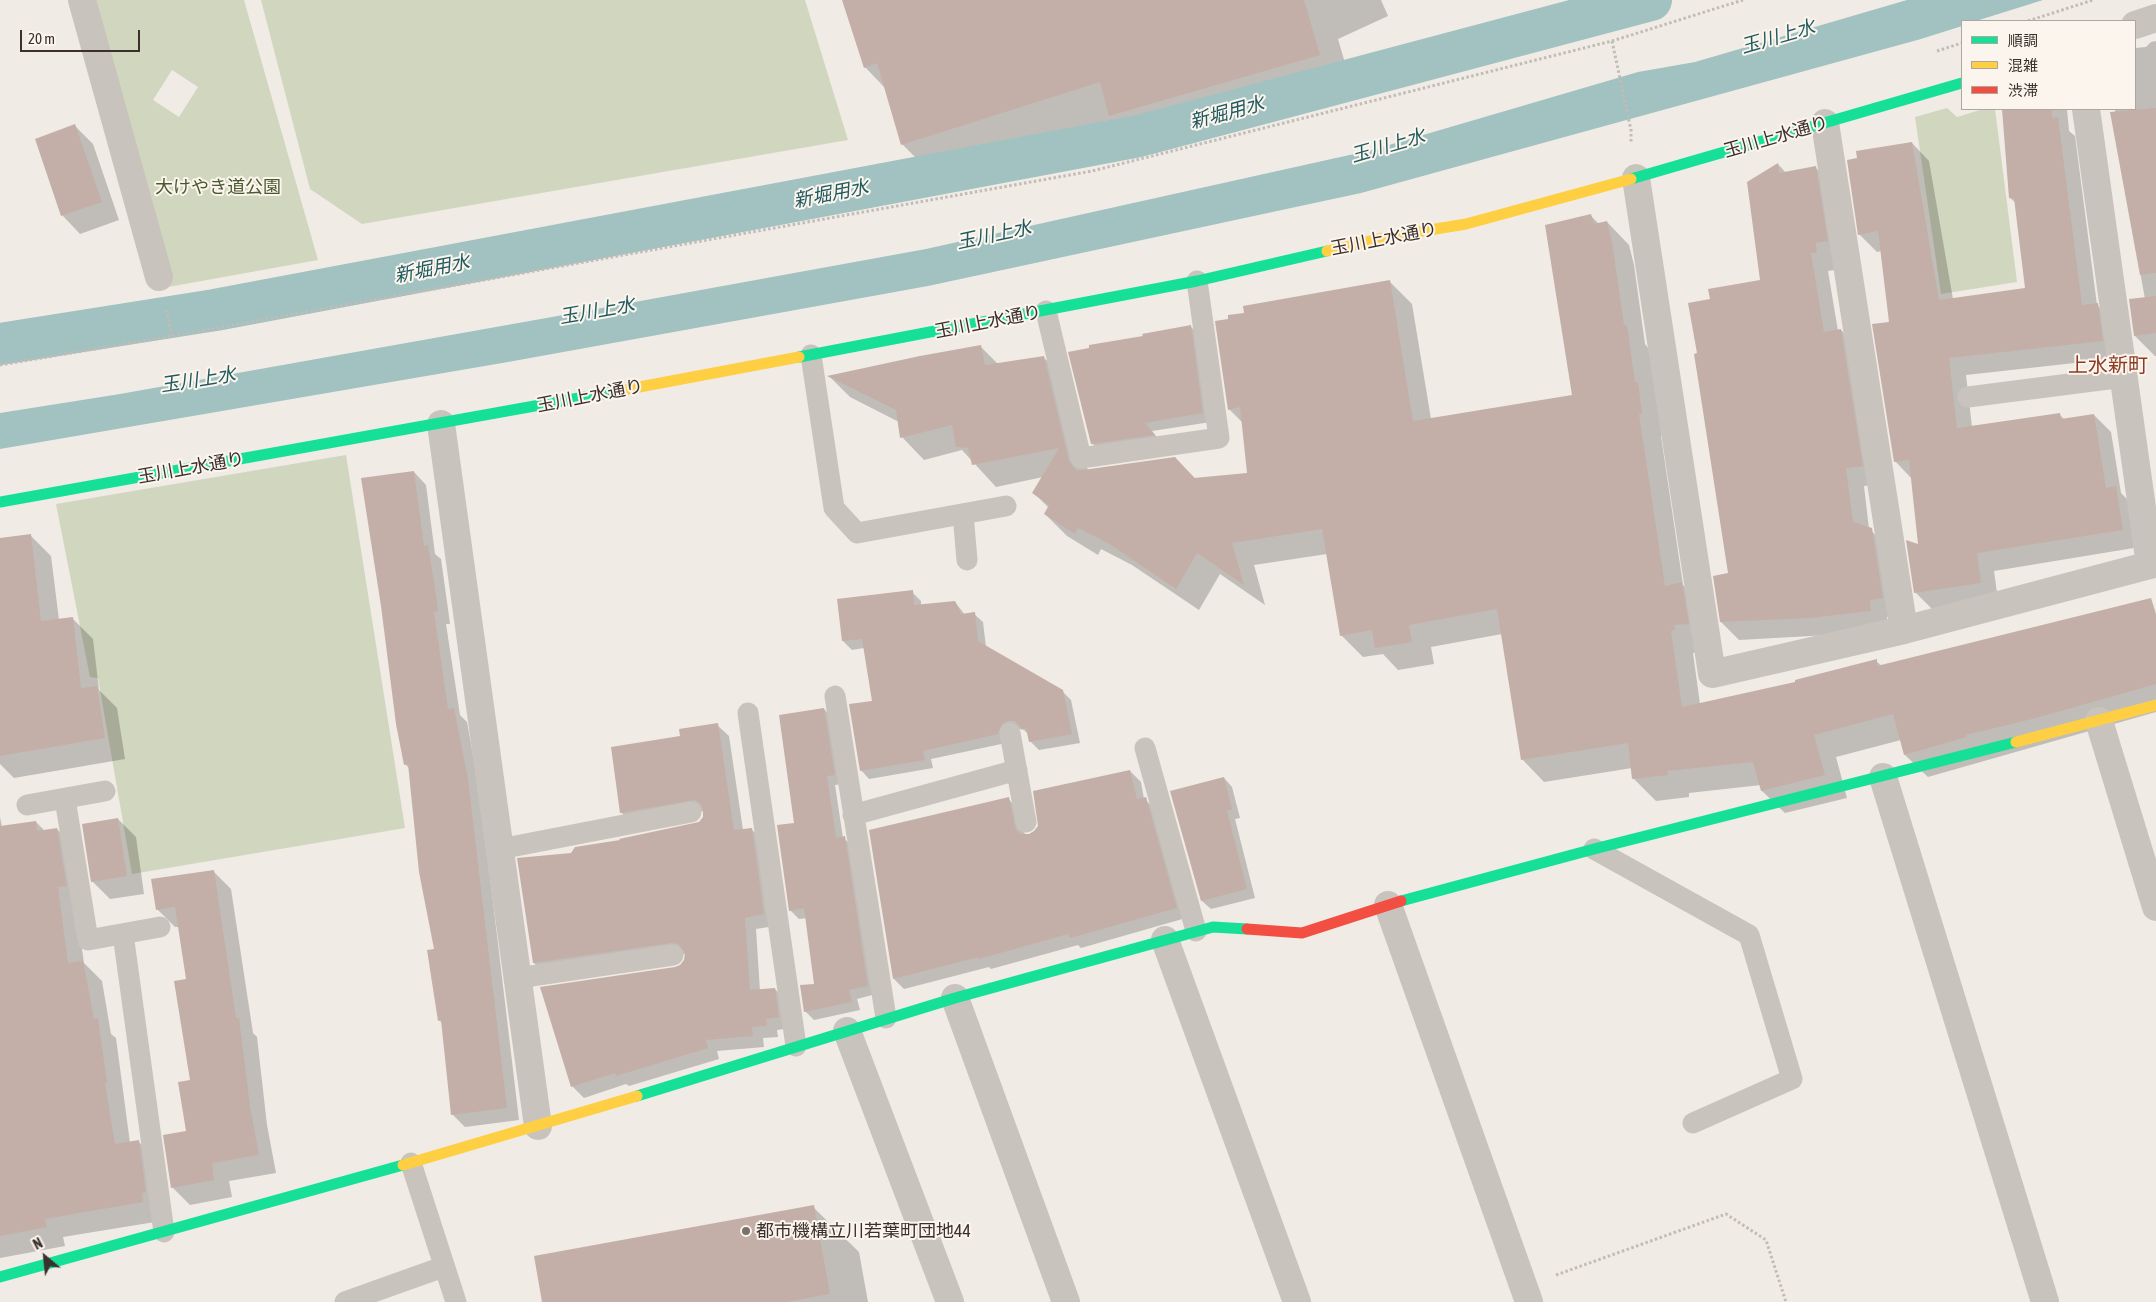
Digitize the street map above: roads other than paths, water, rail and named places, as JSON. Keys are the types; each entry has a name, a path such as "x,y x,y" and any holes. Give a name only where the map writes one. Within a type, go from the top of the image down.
{"street":[{"path":"82,0 158,277"},
{"path":"2136,25 2156,18"},
{"name":"玉川上水通り","path":"0,502 441,424 1046,311 1197,280 1387,237 1466,224 1636,178 1961,83"},
{"path":"1636,178 1712,674 1904,630 2150,565 2086,110"},
{"path":"1826,123 1904,630"},
{"path":"441,424 538,1126"},
{"path":"0,1277 411,1163 538,1126 886,1018 1196,931 1213,927 1302,933 1388,905 1594,849 1883,777 2156,705"},
{"path":"2099,721 2156,907"},
{"path":"1883,777 2045,1302"},
{"path":"1388,905 1526,1294"},
{"path":"1165,940 1297,1302"},
{"path":"955,998 1066,1302"},
{"path":"847,1031 950,1302"}],"lane":[{"path":"1046,311 1081,458 1219,438 1197,280"},
{"path":"811,355 834,508 857,533 1006,506"},
{"path":"1968,397 2124,377"},
{"path":"963,514 967,560"},
{"path":"835,696 852,815 886,1018"},
{"path":"748,713 796,1046"},
{"path":"1010,733 1026,822"},
{"path":"1145,748 1196,931"},
{"path":"852,815 1017,770"},
{"path":"27,805 105,791"},
{"path":"65,798 88,940 160,927"},
{"path":"500,849 691,812"},
{"path":"1594,849 1748,935 1792,1079 1693,1123"},
{"path":"123,934 164,1232"},
{"path":"518,978 673,955"},
{"path":"411,1163 443,1267 456,1302"},
{"path":"345,1302 443,1267"}],"water":[{"name":"玉川上水","path":"1907,0 2043,0 1979,20 1961,20 1961,26 1921,39 1361,193 928,286 508,362 0,449 0,413 120,394 926,249 1372,150 1638,72 1695,62"}],"waterway":[{"name":"新堀用水","path":"0,344 215,310 1139,136 1651,0"}],"place":[{"name":"都市機構立川若葉町団地44","path":"746,1231"}],"district":[{"name":"上水新町","path":"2108,366"}],"park label":[{"name":"大けやき道公園","path":"218,187"}]}
